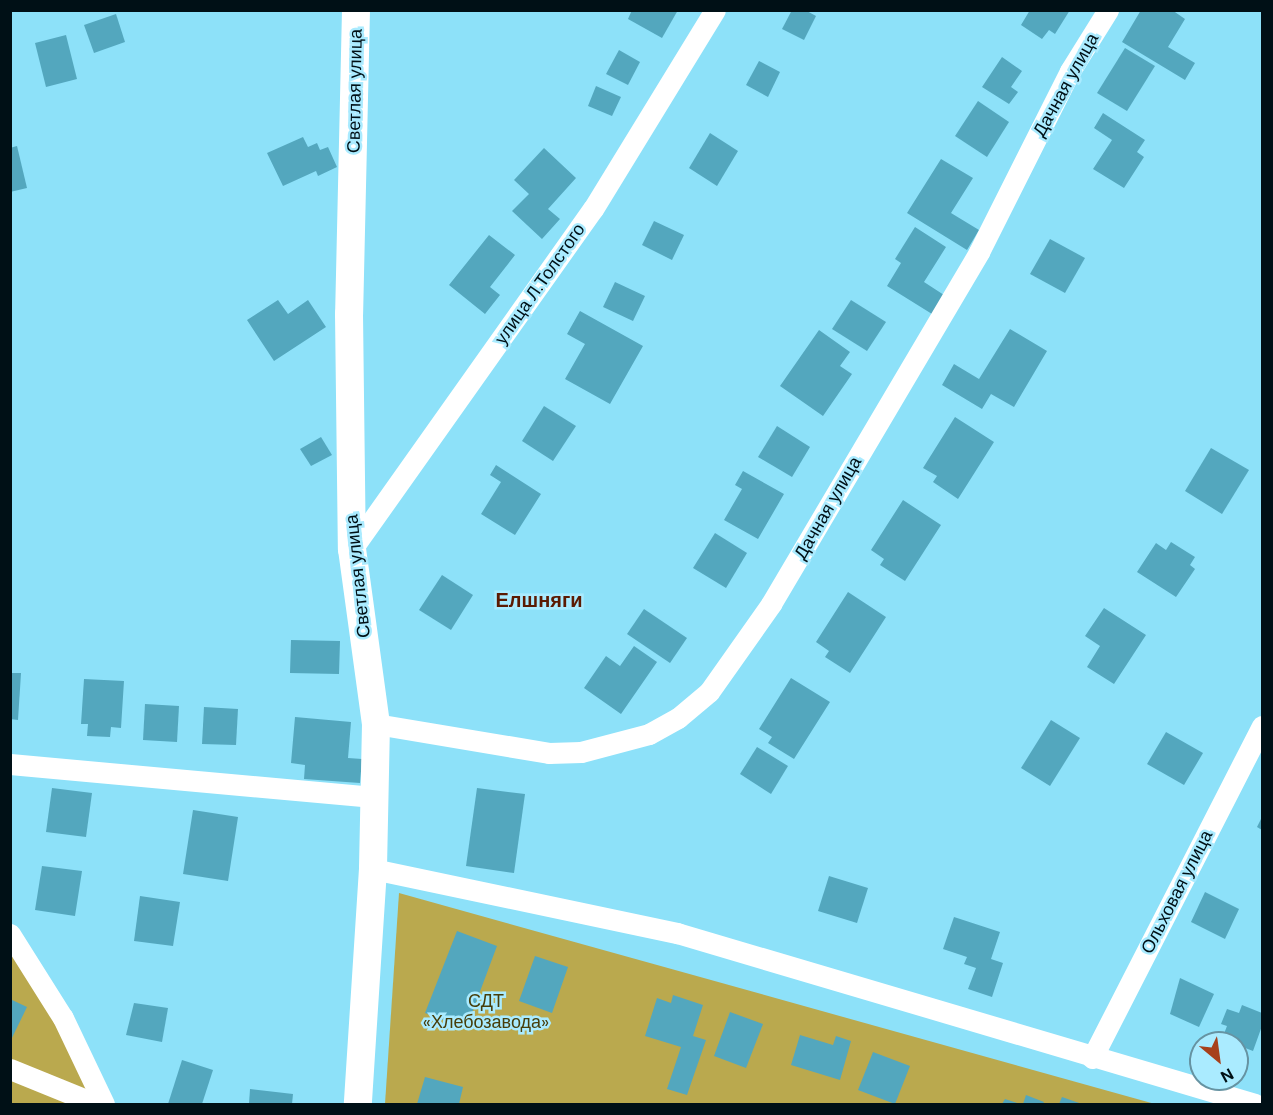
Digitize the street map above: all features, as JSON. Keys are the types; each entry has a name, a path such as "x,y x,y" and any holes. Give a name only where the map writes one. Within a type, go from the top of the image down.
{"street":[{"name":"Светлая улица","path":"356,10 350,314 352,549 376,724 373,869 358,1104"},
{"name":"улица Л.Толстого","path":"352,549 593,209 715,10"},
{"name":"Дачная улица","path":"376,724 549,753 581,752 649,734 678,718 709,692 771,604 979,252 1070,71 1108,10"},
{"name":"Ольховая улица","path":"1092,1058 1263,726"},
{"path":"10,764 374,797"},
{"path":"373,869 677,933 1092,1058 1255,1104"},
{"path":"10,934 63,1018 104,1104"},
{"path":"10,1069 96,1104"}],"green space":[{"name":"СДТ «Хлебозавода»","path":"399,893 1155,1104 385,1104"},
{"path":"11,929 109,1104 11,1104"}],"building":[{"path":"632,10 678,10 662,38 628,19"},
{"path":"792,10 805,10 816,16 804,40 782,29"},
{"path":"1030,10 1070,10 1055,34 1049,30 1042,39 1021,25"},
{"path":"1141,10 1172,10 1185,19 1168,47 1195,63 1185,80 1122,42"},
{"path":"116,14 125,42 94,53 84,25"},
{"path":"66,35 77,79 46,87 35,43"},
{"path":"1125,48 1155,66 1127,111 1097,93"},
{"path":"619,50 640,62 628,85 606,74"},
{"path":"1002,57 1022,71 1011,87 1018,92 1009,104 982,87"},
{"path":"759,61 780,72 768,97 746,85"},
{"path":"596,86 621,97 612,116 588,106"},
{"path":"978,101 1009,122 987,157 955,136"},
{"path":"1103,113 1145,140 1137,152 1144,157 1124,188 1093,169 1112,140 1094,128"},
{"path":"710,133 738,151 717,186 689,168"},
{"path":"303,137 308,147 317,143 320,150 328,147 337,167 318,176 316,171 283,186 267,153"},
{"path":"17,146 27,188 10,192 10,148"},
{"path":"544,148 576,178 548,209 560,219 542,239 512,211 529,194 514,180"},
{"path":"941,159 973,178 951,213 979,230 967,250 907,213"},
{"path":"654,221 684,235 672,260 642,245"},
{"path":"915,227 946,247 924,282 944,295 932,314 887,286 901,263 895,259"},
{"path":"489,235 515,255 490,287 500,295 485,314 449,285"},
{"path":"1050,239 1085,258 1065,293 1030,274"},
{"path":"615,282 645,296 633,321 603,307"},
{"path":"278,300 288,314 308,300 326,327 274,361 247,320"},
{"path":"851,300 886,322 867,351 832,329"},
{"path":"580,311 643,346 610,404 565,379 585,344 567,334"},
{"path":"1010,329 1047,351 1014,407 991,394 982,409 942,385 954,364 979,379"},
{"path":"819,330 850,352 840,366 852,374 823,416 780,386"},
{"path":"544,406 576,426 553,461 522,441"},
{"path":"955,417 994,442 958,499 933,482 937,476 923,468"},
{"path":"777,426 810,447 792,477 758,457"},
{"path":"321,437 332,455 311,466 300,449"},
{"path":"1211,448 1249,470 1222,514 1185,491"},
{"path":"496,465 541,494 515,535 481,514 501,482 490,475"},
{"path":"743,471 784,494 758,539 724,520 742,489 735,485"},
{"path":"903,500 941,525 905,581 880,565 884,559 871,550"},
{"path":"715,533 747,553 726,588 693,568"},
{"path":"1171,542 1195,557 1190,565 1195,569 1176,597 1137,572 1156,543 1166,550"},
{"path":"442,575 473,595 451,630 419,610"},
{"path":"848,592 886,617 850,673 825,657 829,651 816,642"},
{"path":"1104,608 1146,635 1114,684 1087,667 1100,646 1085,636"},
{"path":"644,609 687,638 670,663 627,634"},
{"path":"291,640 340,641 339,674 290,673"},
{"path":"634,646 657,662 621,714 584,688 606,656 620,666"},
{"path":"10,673 21,673 18,720 10,719"},
{"path":"791,678 830,702 794,759 768,743 772,737 759,729"},
{"path":"84,679 124,681 121,728 111,727 110,737 87,736 88,724 81,724"},
{"path":"145,704 179,706 177,742 143,740"},
{"path":"204,707 238,709 236,745 202,744"},
{"path":"295,717 351,722 348,758 362,759 360,783 304,779 305,765 291,763"},
{"path":"1051,720 1080,738 1050,786 1021,768"},
{"path":"1166,732 1203,753 1184,785 1147,764"},
{"path":"757,747 788,766 771,794 740,774"},
{"path":"52,788 92,793 86,837 46,832"},
{"path":"477,788 525,794 514,873 466,866"},
{"path":"193,810 238,817 228,881 183,874"},
{"path":"1262,817 1262,830 1257,827"},
{"path":"42,866 82,871 75,916 35,910"},
{"path":"829,876 868,888 857,923 818,911"},
{"path":"1205,892 1239,909 1225,939 1191,922"},
{"path":"140,896 180,902 173,946 134,941"},
{"path":"954,917 1000,932 991,959 1003,963 992,997 968,989 976,968 964,964 967,957 943,949"},
{"path":"457,931 497,946 466,1029 425,1013"},
{"path":"535,956 568,967 552,1013 519,1001"},
{"path":"1180,978 1214,994 1199,1027 1170,1014"},
{"path":"673,995 703,1005 693,1036 706,1040 687,1095 667,1089 681,1047 645,1036 657,998 671,1003"},
{"path":"10,999 27,1007 10,1042"},
{"path":"134,1003 168,1008 162,1042 126,1035"},
{"path":"1242,1005 1262,1013 1262,1026 1253,1051 1249,1049 1249,1031 1225,1031 1227,1026 1221,1024 1227,1009 1239,1013"},
{"path":"730,1012 763,1024 746,1068 714,1056"},
{"path":"800,1035 833,1045 836,1036 851,1041 840,1080 791,1065"},
{"path":"873,1052 910,1066 895,1104 858,1090"},
{"path":"182,1060 213,1070 202,1104 168,1104"},
{"path":"425,1077 463,1087 459,1104 417,1104"},
{"path":"250,1089 293,1094 292,1104 249,1104"},
{"path":"1026,1095 1044,1102 1043,1104 1023,1104"},
{"path":"1062,1097 1082,1104 1059,1104"},
{"path":"1005,1099 1020,1104 1002,1104"}],"district":[{"name":"Елшняги","path":"539,600"}]}
